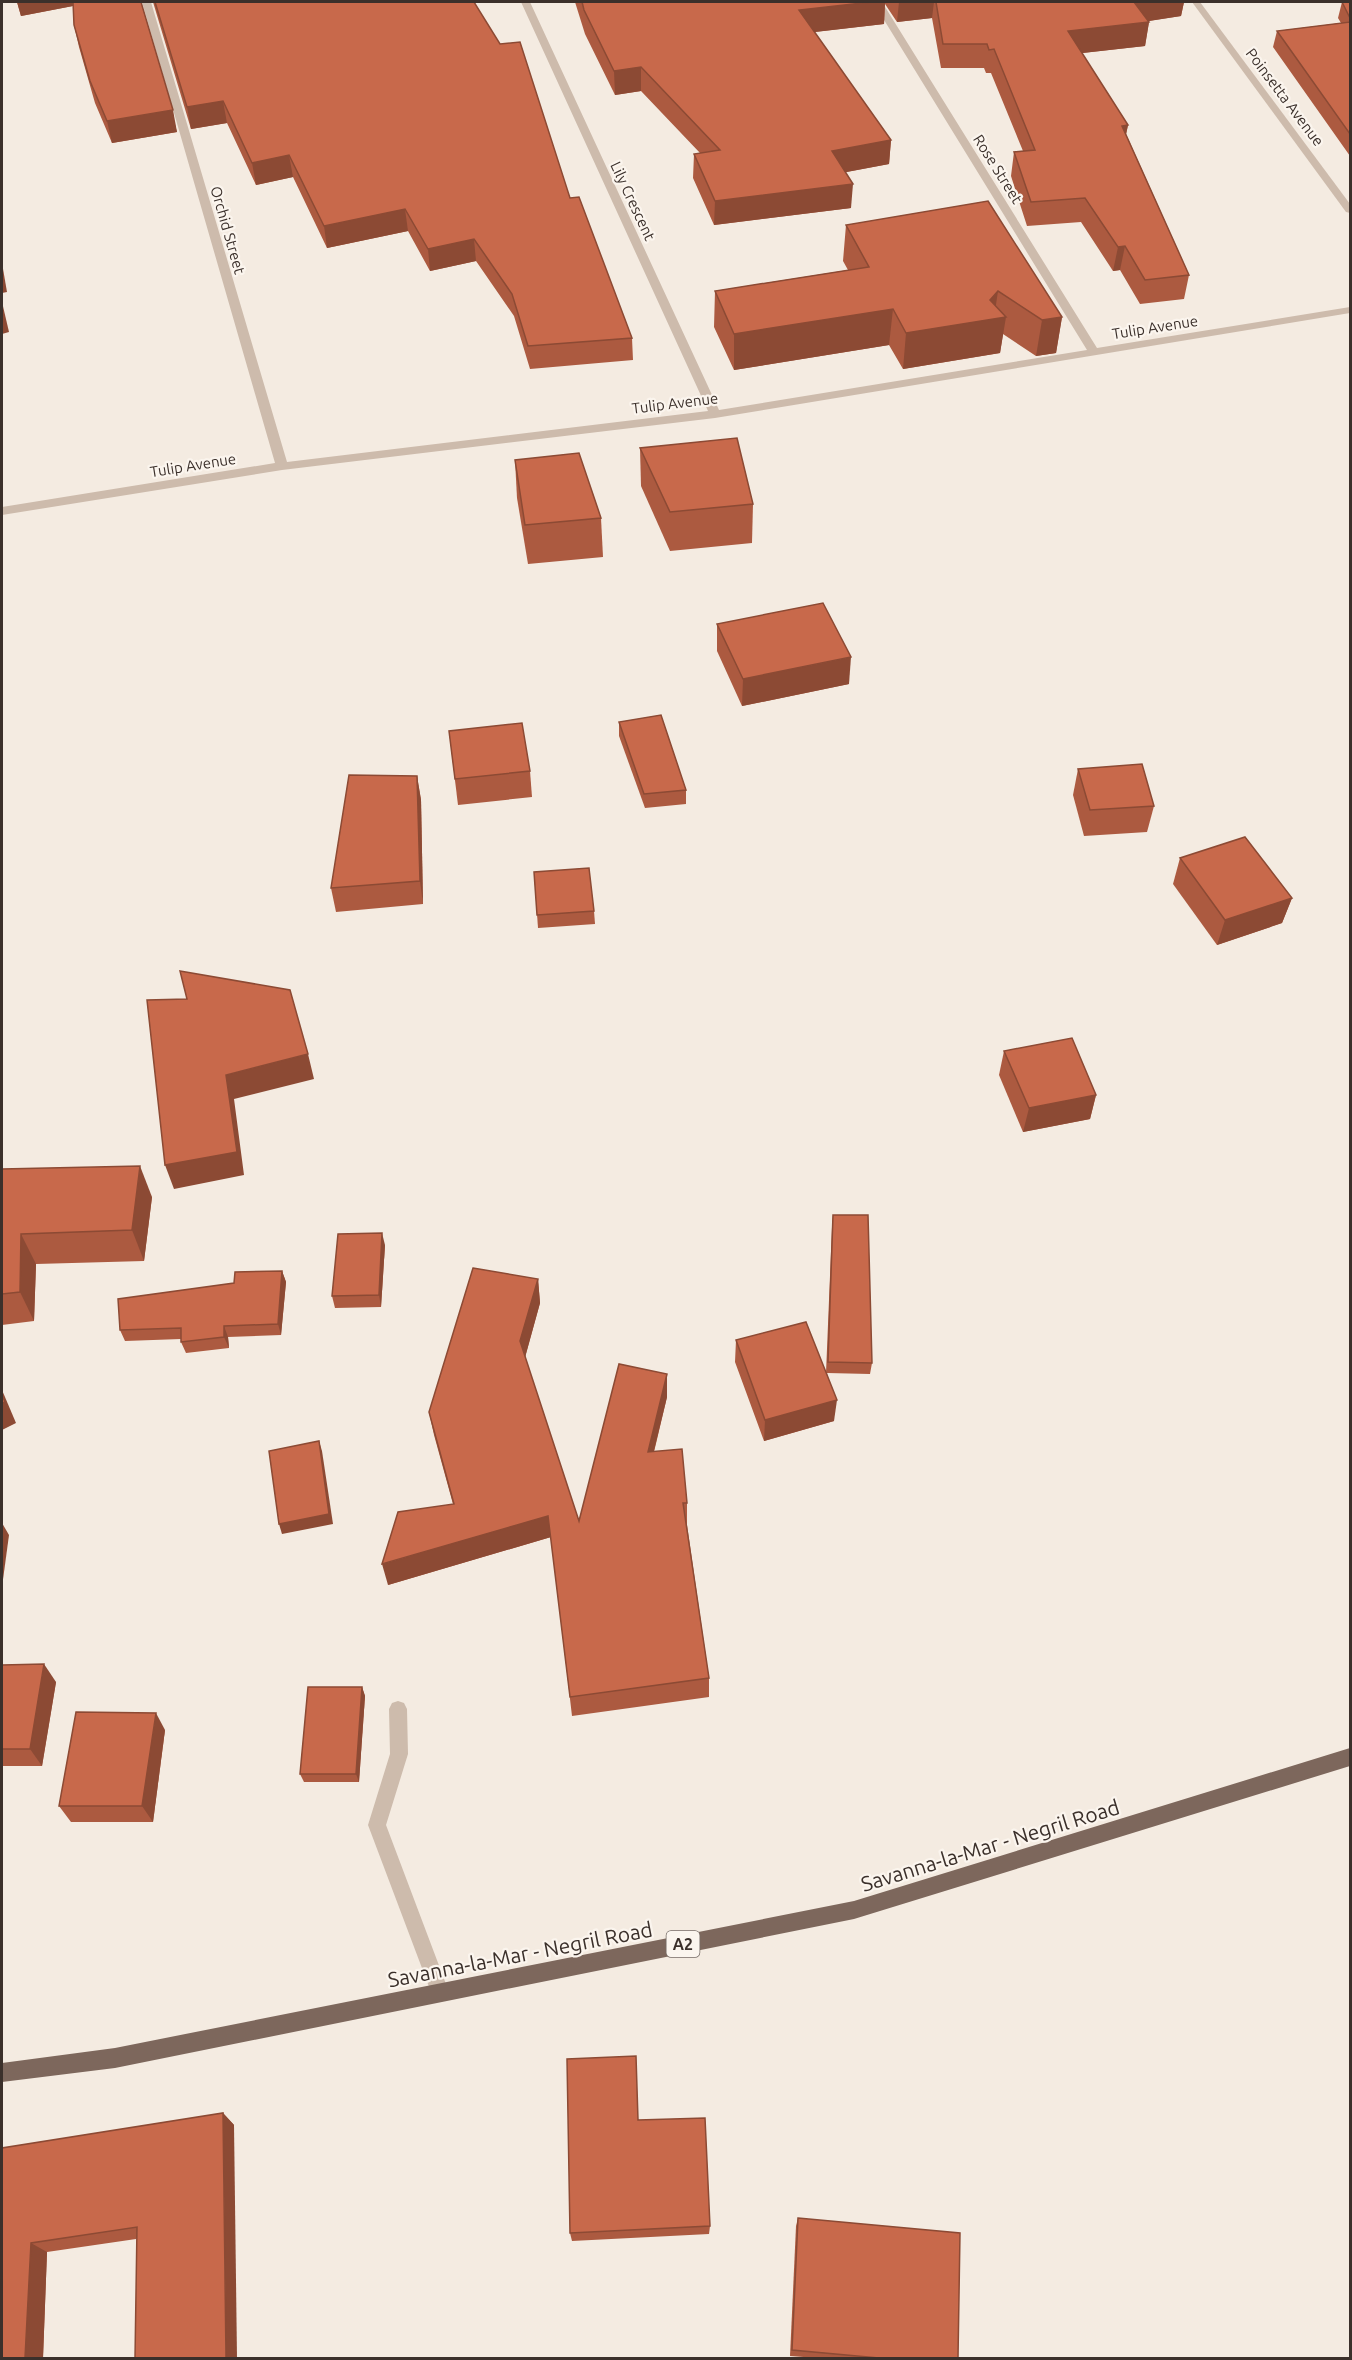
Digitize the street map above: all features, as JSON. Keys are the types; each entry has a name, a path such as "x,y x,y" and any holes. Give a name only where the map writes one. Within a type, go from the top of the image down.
{"main road":[{"name":"Savanna-la-Mar - Negril Road","path":"2,2073 115,2058 854,1910 1350,1757"}],"street":[{"name":"Orchid Street","path":"146,2 282,466"},
{"name":"Lily Crescent","path":"525,2 715,414"},
{"name":"Rose Street","path":"877,2 1094,352"},
{"name":"Poinsetta Avenue","path":"1196,2 1350,210"},
{"name":"Tulip Avenue","path":"2,511 282,466 715,414 1350,310"},
{"path":"398,1708 399,1754 377,1825 393,1874 441,1992"}],"building":[{"path":"73,2 141,2 173,110 107,121 90,81 74,25"},
{"path":"155,2 474,2 500,44 520,42 570,198 579,197 632,338 528,346 512,294 474,239 428,249 405,209 324,226 289,155 252,163 223,101 187,107"},
{"path":"582,2 871,2 799,10 891,140 832,151 853,184 715,201 694,154 720,150 641,67 614,71"},
{"path":"936,2 1134,2 1149,22 1068,31 1128,125 1122,126 1189,275 1145,280 1125,246 1118,247 1085,198 1031,202 1014,152 1035,150 994,49 989,50 987,44 943,44"},
{"path":"1342,2 1350,2 1350,18"},
{"path":"1350,22 1350,134 1277,31"},
{"path":"988,201 1062,317 1042,320 998,291 990,300 1006,317 906,333 893,309 734,334 715,291 869,267 846,225"},
{"path":"737,438 753,504 670,512 640,448"},
{"path":"579,453 601,518 525,525 515,460"},
{"path":"823,603 851,657 743,679 717,624"},
{"path":"661,715 686,790 644,794 619,722"},
{"path":"522,723 530,771 455,779 449,731"},
{"path":"1142,764 1154,806 1090,810 1078,769"},
{"path":"349,775 417,776 420,881 331,888"},
{"path":"1245,837 1292,898 1225,920 1180,858"},
{"path":"589,868 594,911 537,915 534,872"},
{"path":"180,971 290,990 308,1054 226,1075 237,1152 165,1165 147,1000 187,999"},
{"path":"1072,1038 1096,1095 1029,1108 1004,1051"},
{"path":"140,1166 132,1230 21,1234 20,1292 2,1294 2,1169"},
{"path":"833,1215 868,1215 872,1363 828,1362"},
{"path":"382,1233 379,1295 332,1296 338,1234"},
{"path":"473,1268 538,1279 520,1341 579,1521 619,1364 667,1374 648,1452 682,1449 687,1503 683,1503 709,1678 570,1697 548,1516 382,1564 398,1512 454,1504 429,1412"},
{"path":"282,1271 278,1324 224,1326 224,1337 181,1342 181,1328 120,1330 118,1299 234,1283 235,1272"},
{"path":"806,1322 837,1400 765,1420 736,1340"},
{"path":"319,1441 329,1514 279,1524 269,1451"},
{"path":"44,1664 30,1749 2,1749 2,1665"},
{"path":"308,1687 362,1687 356,1774 300,1774"},
{"path":"76,1712 156,1713 142,1806 59,1806"},
{"path":"636,2056 638,2120 705,2118 710,2226 570,2233 567,2059"},
{"path":"223,2113 226,2358 135,2358 137,2227 31,2243 25,2358 2,2358 2,2148"},
{"path":"798,2218 960,2233 958,2358 879,2358 792,2350"}]}
